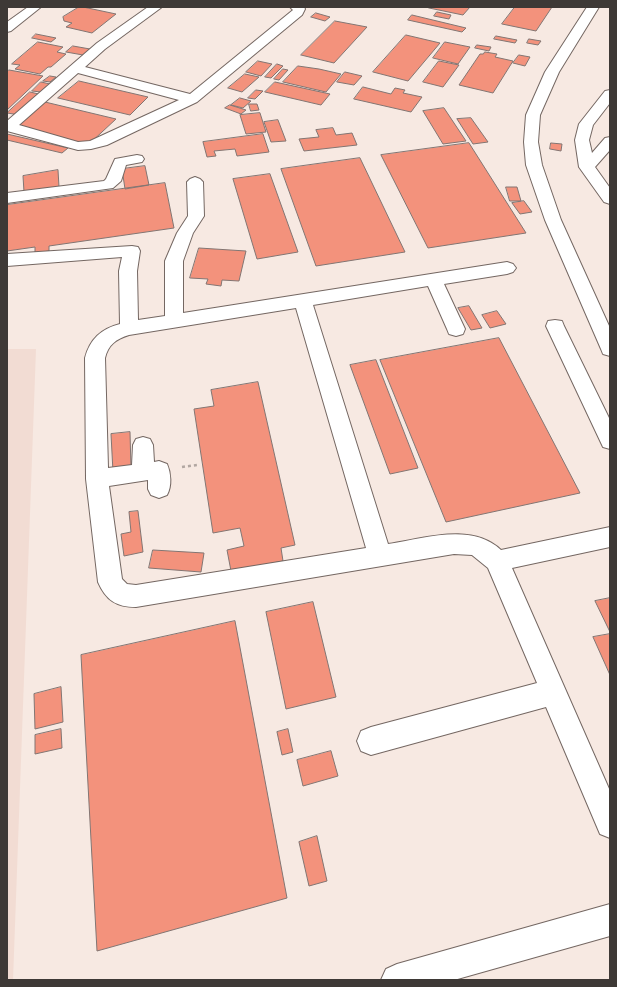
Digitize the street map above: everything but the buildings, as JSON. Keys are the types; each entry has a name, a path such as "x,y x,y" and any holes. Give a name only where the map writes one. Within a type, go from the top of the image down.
{"street":[{"path":"7,28 35,7"},
{"path":"156,7 102,46 75,68 9,127 78,146 102,142 192,100 298,12 299,9 296,7"},
{"path":"593,7 552,72 533,115 531,142 534,165 553,220 610,349"},
{"path":"75,68 192,100"},
{"path":"610,94 586,124 582,140 587,168 610,199"},
{"path":"587,168 610,141"},
{"path":"7,198 108,185 113,181 120,162 137,158"},
{"path":"174,321 174,262 185,233 196,216 195,182"},
{"path":"7,260 132,251 128,271 129,328"},
{"path":"507,268 129,328 108,336 101,342 95,358 97,479 110,582 113,589 120,594 128,596 466,543 478,545 489,552 497,561 610,824"},
{"path":"434,280 456,329"},
{"path":"303,300 380,556"},
{"path":"555,326 610,441"},
{"path":"143,445 143,472"},
{"path":"97,479 159,470 160,489"},
{"path":"497,561 610,536"},
{"path":"371,741 553,692"},
{"path":"397,980 610,920"}],"shaded area":[{"path":"7,349 36,349 13,980 7,980"}]}
